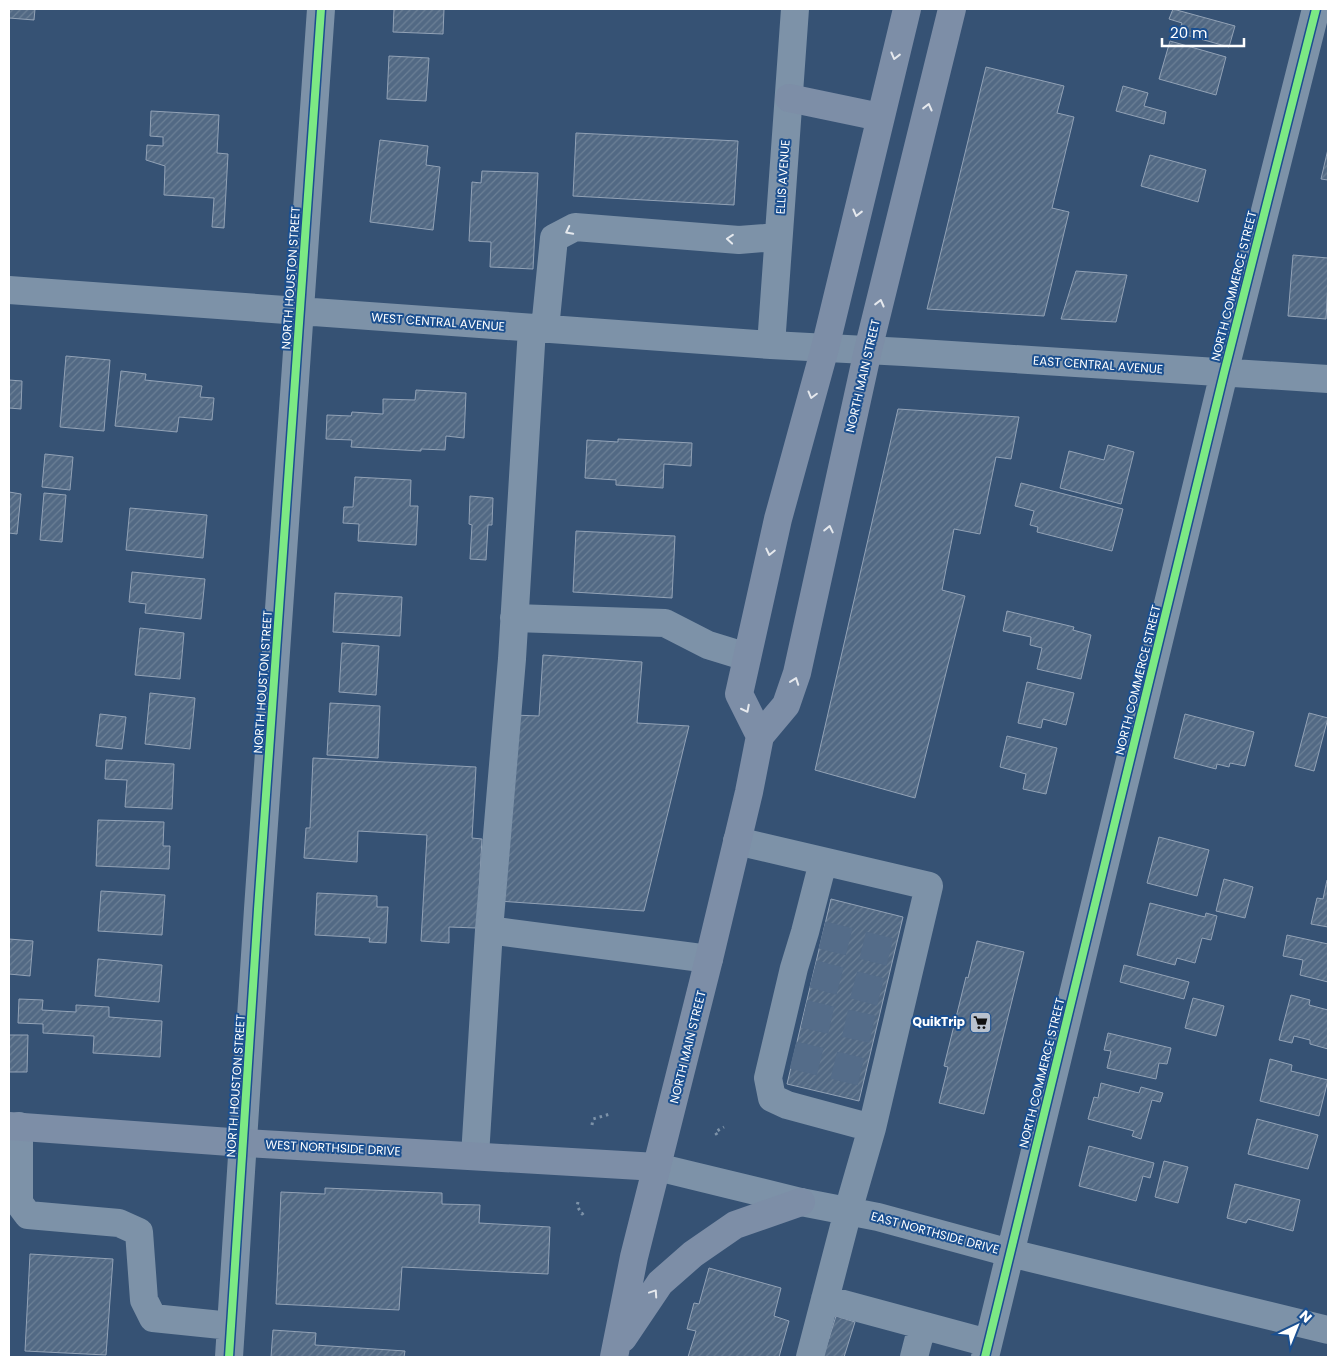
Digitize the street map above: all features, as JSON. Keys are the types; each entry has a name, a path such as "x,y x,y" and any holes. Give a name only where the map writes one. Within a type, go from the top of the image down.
{"main road":[{"path":"760,736 738,694 778,519 825,348 907,9"},
{"name":"NORTH MAIN STREET","path":"616,1352 634,1257 710,959 760,736 786,705 797,674 868,350 952,9"},
{"path":"788,98 880,117"},
{"name":"WEST NORTHSIDE DRIVE","path":"14,1126 244,1143 657,1167"},
{"path":"616,1352 660,1283 693,1254 735,1225 801,1202"}],"street":[{"name":"NORTH HOUSTON STREET","path":"229,1357 321,9"},
{"name":"ELLIS AVENUE","path":"771,346 795,9"},
{"name":"NORTH COMMERCE STREET","path":"986,1350 1224,373 1316,9"},
{"path":"475,1156 489,930 514,618 539,329 554,238 575,226 739,240 778,236"},
{"name":"WEST CENTRAL AVENUE","path":"9,290 771,346 868,350"},
{"name":"EAST CENTRAL AVENUE","path":"868,350 1328,379"},
{"path":"514,618 665,623 708,645 747,657"},
{"path":"737,841 929,886 904,955 893,996 875,1075 872,1128 810,1357"},
{"path":"823,862 814,933 784,1053 768,1078 772,1098 788,1105 872,1128"},
{"path":"489,930 710,959"},
{"path":"14,1126 19,1203 28,1215 119,1223 139,1232 144,1300 153,1318 231,1326"},
{"name":"EAST NORTHSIDE DRIVE","path":"657,1167 801,1202 878,1217 1010,1252 1328,1330"},
{"path":"825,1299 922,1326 986,1350"},
{"path":"914,1357 922,1326"}],"path":[{"path":"592,1125 593,1119 610,1114"},
{"path":"717,1135 715,1132 724,1127"},
{"path":"578,1202 577,1206 582,1214 586,1211"}],"building":[{"path":"9,9 35,9 34,20 9,18"},
{"path":"394,9 444,9 443,34 393,32"},
{"path":"1173,9 1235,26 1229,47 1179,33 1182,23 1169,19"},
{"path":"1170,41 1226,57 1216,95 1159,79"},
{"path":"389,56 429,58 426,101 387,99"},
{"path":"986,67 1064,86 1057,113 1074,117 1052,208 1069,212 1044,316 927,309"},
{"path":"1123,86 1148,93 1144,106 1166,112 1164,124 1116,111"},
{"path":"151,111 219,115 217,153 228,154 224,228 212,227 214,198 164,195 165,166 146,160 147,145 163,146 163,137 150,136"},
{"path":"576,133 738,141 734,205 573,196"},
{"path":"380,140 428,146 426,165 440,167 433,230 370,222"},
{"path":"1328,149 1328,180 1321,179"},
{"path":"1150,155 1206,170 1198,202 1141,186"},
{"path":"482,171 538,173 533,269 490,267 491,242 469,241 472,182 481,183"},
{"path":"1293,255 1328,258 1326,319 1288,316"},
{"path":"1076,271 1127,275 1116,322 1061,319"},
{"path":"66,356 110,360 104,431 60,427"},
{"path":"121,371 146,374 145,380 202,386 200,397 214,398 212,420 179,417 177,432 115,426"},
{"path":"9,380 22,381 21,409 9,408"},
{"path":"416,390 466,393 464,438 446,436 445,450 421,449 421,451 351,447 352,440 326,439 327,415 351,416 352,412 383,414 383,399 415,400"},
{"path":"898,409 1019,417 1011,459 996,457 980,534 954,529 942,590 965,596 915,798 815,770"},
{"path":"618,439 692,443 691,466 664,464 663,488 616,485 616,480 585,478 587,440 618,442"},
{"path":"1108,445 1134,452 1121,504 1060,488 1069,451 1104,460"},
{"path":"45,454 73,457 70,490 42,487"},
{"path":"355,477 411,480 410,506 418,506 416,545 358,541 359,524 343,523 344,507 353,507"},
{"path":"1021,483 1123,509 1112,551 1037,532 1038,527 1030,525 1034,511 1015,506"},
{"path":"9,492 21,494 17,534 9,533"},
{"path":"44,493 66,495 62,542 40,540"},
{"path":"470,496 493,498 492,525 488,525 486,560 470,559 472,525 469,524"},
{"path":"130,508 207,515 203,558 126,550"},
{"path":"576,531 675,536 672,598 573,592"},
{"path":"132,572 205,579 201,619 145,613 146,604 129,602"},
{"path":"335,593 402,597 400,636 333,632"},
{"path":"1007,611 1074,627 1073,630 1091,635 1081,679 1037,669 1042,648 1030,645 1031,637 1003,631"},
{"path":"140,628 184,633 180,679 135,675"},
{"path":"342,643 379,646 376,695 339,692"},
{"path":"543,655 642,662 637,723 689,726 644,911 498,901 513,715 539,716"},
{"path":"1027,682 1074,693 1066,725 1043,719 1041,728 1018,723"},
{"path":"150,693 195,698 190,749 145,744"},
{"path":"330,703 380,706 378,758 327,755"},
{"path":"1309,713 1328,718 1314,771 1295,766"},
{"path":"100,714 126,717 122,749 96,746"},
{"path":"1185,714 1254,732 1245,766 1230,763 1229,767 1217,764 1216,769 1174,758"},
{"path":"1007,736 1057,748 1046,794 1023,789 1026,774 1000,767"},
{"path":"313,758 476,767 472,838 482,839 477,928 449,927 449,943 421,941 427,835 358,831 357,862 304,858 306,828 310,828"},
{"path":"106,760 174,764 172,809 125,807 127,780 105,779"},
{"path":"98,820 164,822 163,846 170,846 169,869 96,866"},
{"path":"1159,837 1209,850 1197,896 1147,883"},
{"path":"1224,879 1253,887 1245,918 1216,911"},
{"path":"1327,880 1328,927 1311,924 1317,898 1323,899"},
{"path":"101,891 165,895 162,935 98,931"},
{"path":"317,893 377,896 377,907 388,907 386,943 369,942 370,938 315,935"},
{"path":"831,899 903,917 859,1101 787,1084"},
{"path":"1150,903 1205,917 1206,913 1217,916 1211,940 1202,938 1195,963 1177,958 1175,965 1137,955"},
{"path":"1287,935 1328,944 1328,982 1300,975 1303,960 1283,956"},
{"path":"9,939 33,941 30,976 9,974"},
{"name":"QuikTrip","path":"977,941 1024,952 984,1114 939,1103 948,1067 944,1066"},
{"path":"98,959 162,965 159,1002 95,996"},
{"path":"1124,965 1189,982 1184,999 1120,982"},
{"path":"1291,995 1310,1000 1309,1005 1328,1010 1328,1049 1310,1044 1310,1040 1294,1036 1292,1043 1279,1040"},
{"path":"1193,998 1224,1006 1216,1036 1185,1028"},
{"path":"19,999 43,1000 42,1010 76,1012 76,1005 109,1007 109,1017 162,1021 160,1057 93,1053 94,1036 43,1033 43,1024 18,1023"},
{"path":"1108,1033 1171,1048 1167,1064 1159,1063 1156,1079 1107,1068 1111,1051 1104,1050"},
{"path":"9,1035 28,1035 27,1072 9,1072"},
{"path":"1270,1059 1292,1065 1291,1071 1328,1080 1319,1116 1260,1101"},
{"path":"1101,1083 1139,1093 1141,1087 1163,1093 1160,1102 1152,1100 1141,1139 1132,1136 1134,1131 1088,1119 1094,1097 1098,1098"},
{"path":"1257,1119 1318,1135 1308,1169 1248,1154"},
{"path":"1089,1146 1154,1163 1150,1178 1143,1176 1136,1201 1079,1186"},
{"path":"1164,1161 1188,1167 1178,1203 1155,1197"},
{"path":"1235,1184 1300,1200 1293,1231 1248,1219 1246,1223 1227,1218"},
{"path":"325,1188 442,1193 442,1204 480,1205 479,1223 550,1227 548,1274 402,1267 399,1310 276,1304 281,1192 325,1194"},
{"path":"30,1254 113,1259 106,1355 25,1351"},
{"path":"709,1268 781,1288 774,1316 789,1321 779,1357 688,1357 696,1331 687,1329 694,1303 699,1304"},
{"path":"836,1316 855,1322 844,1357 823,1357"},
{"path":"273,1330 316,1333 315,1345 405,1351 404,1357 271,1357"}],"tunnel":[{"path":"822,935 894,953"},
{"path":"813,974 885,993"},
{"path":"804,1014 876,1030"},
{"path":"793,1055 866,1073"}],"cycle path":[{"path":"229,1357 258,909 321,9"},
{"path":"985,1357 1224,373 1316,9"}],"place":[{"name":"QuikTrip","path":"981,1022"}]}
